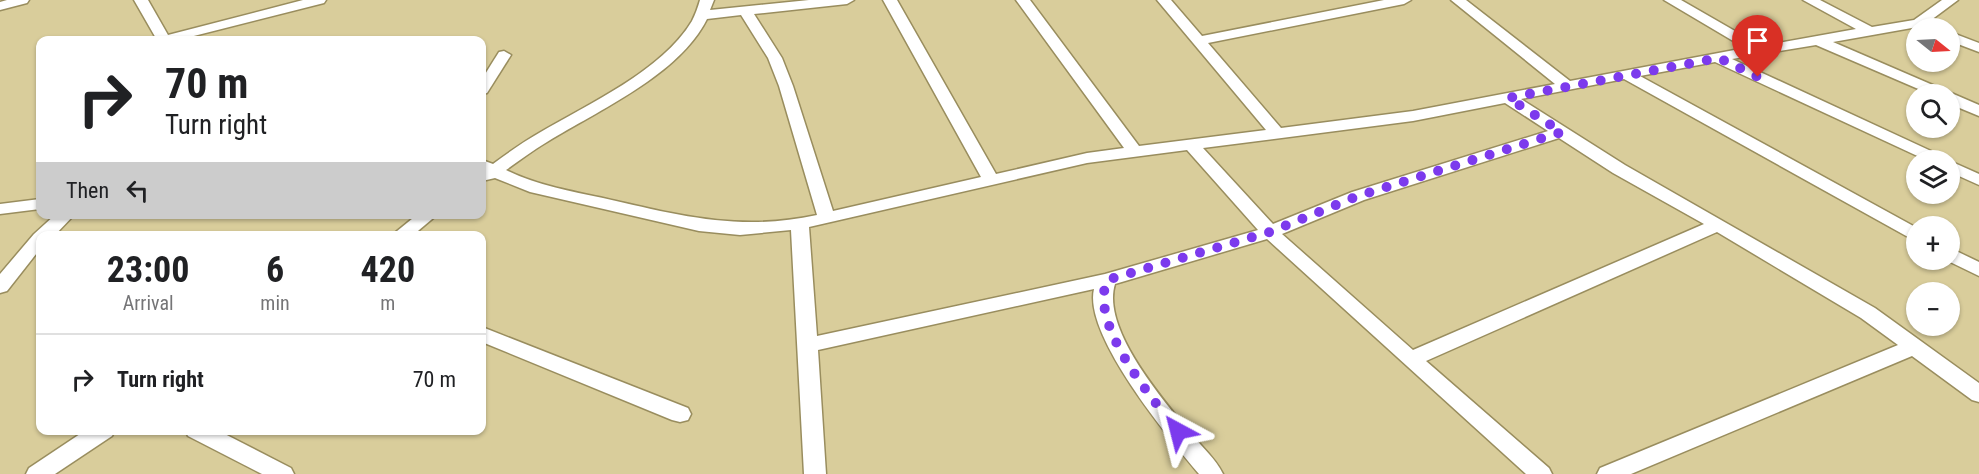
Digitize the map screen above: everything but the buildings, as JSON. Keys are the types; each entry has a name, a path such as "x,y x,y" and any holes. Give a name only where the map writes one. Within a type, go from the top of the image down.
{"street":[{"path":"0,6 22,0"},
{"path":"141,0 162,36"},
{"path":"180,36 319,0"},
{"path":"486,171 648,73 684,40 705,8 746,12 847,0"},
{"path":"890,0 991,180"},
{"path":"1023,0 1135,152"},
{"path":"1164,0 1277,133"},
{"path":"1198,40 1404,0"},
{"path":"1458,0 1568,86"},
{"path":"1671,0 1760,51"},
{"path":"1810,0 1870,31"},
{"path":"1933,18 1951,0"},
{"path":"746,12 775,58 786,86 826,218"},
{"path":"486,172 536,188 699,225 740,229 800,224 1087,158 1383,121 1870,31 1906,28"},
{"path":"1960,40 1979,48"},
{"path":"1818,41 1919,84"},
{"path":"486,84 504,55"},
{"path":"1719,58 1917,150"},
{"path":"1628,75 1906,230"},
{"path":"1508,98 1619,169 1868,313 1979,394"},
{"path":"1960,102 1979,111"},
{"path":"806,345 1107,280 1270,232 1358,196 1562,132"},
{"path":"1190,144 1284,247 1541,474"},
{"path":"1960,171 1979,180"},
{"path":"0,208 36,204"},
{"path":"48,231 61,219"},
{"path":"407,231 423,219"},
{"path":"800,224 815,474"},
{"path":"1411,360 1718,225"},
{"path":"0,287 36,243"},
{"path":"1960,260 1979,270"},
{"path":"1107,280 1102,291 1102,303 1113,337 1151,396 1212,474"},
{"path":"486,336 680,414"},
{"path":"1608,474 1914,347"},
{"path":"37,474 96,435"},
{"path":"206,435 284,474"}],"route":[{"path":"1178,431 1151,396 1113,337 1102,303 1102,291 1107,280 1270,232 1358,196 1562,132 1508,98 1719,58 1758,77"}]}
